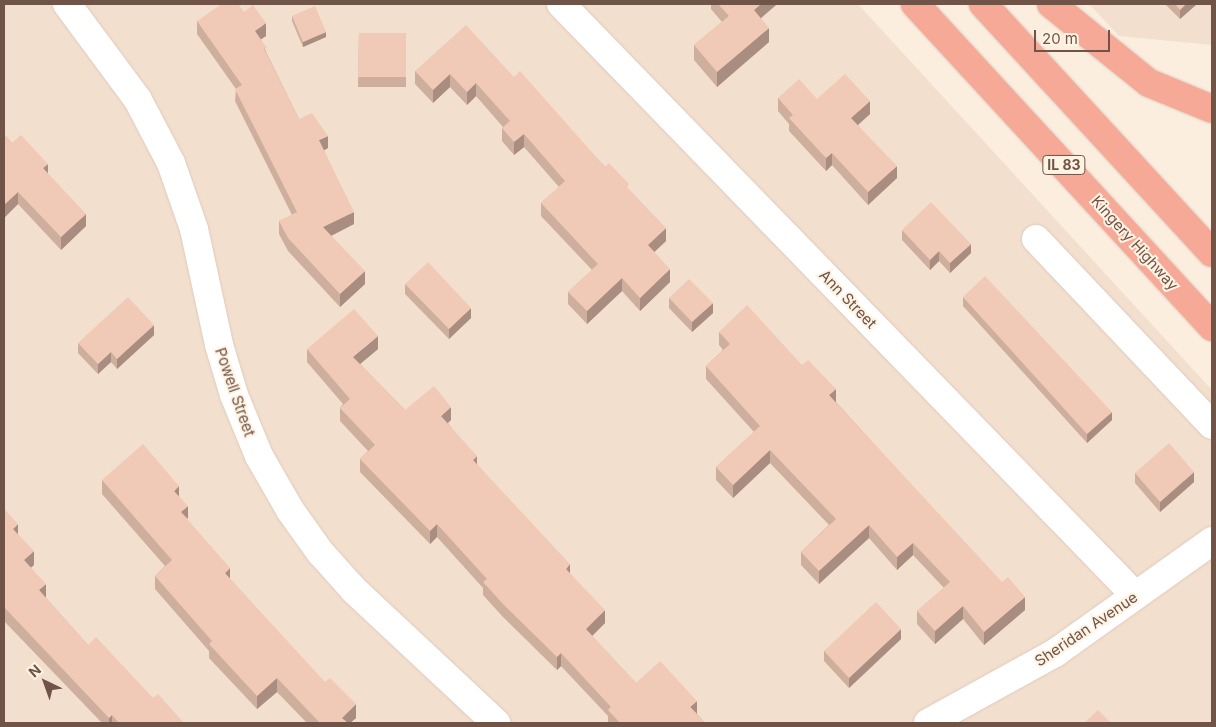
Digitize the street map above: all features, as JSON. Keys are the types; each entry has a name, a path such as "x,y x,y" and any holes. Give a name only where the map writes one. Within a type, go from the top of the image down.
{"highway":[{"name":"Kingery Highway","path":"915,4 1212,327"},
{"path":"984,4 1212,253"},
{"path":"1051,4 1149,82 1212,109"}],"street":[{"name":"Powell Street","path":"68,4 138,100 171,162 194,229 219,345 234,395 259,456 290,510 320,552 354,590 496,723"},
{"name":"Ann Street","path":"562,4 1135,595"},
{"path":"1036,240 1212,425"},
{"name":"Sheridan Avenue","path":"928,723 1055,653 1135,595 1168,575 1212,541"}],"shaded area":[{"path":"4,4 858,4 1212,390 1212,723 4,723"},
{"path":"1089,4 1212,4 1212,45 1119,36"}],"building":[{"path":"222,4 238,4 244,12 253,5 266,23 255,31 267,48 264,49 299,119 312,113 328,136 319,140 354,212 323,227 365,271 340,294 288,238 279,221 297,212 235,89 242,85 197,21"},
{"path":"718,4 761,4 754,10 769,28 717,72 694,45 729,16"},
{"path":"1175,4 1186,4 1180,10"},
{"path":"315,6 326,32 303,42 292,16"},
{"path":"466,25 514,77 520,71 605,167 609,163 629,184 627,187 666,228 648,245 670,269 640,298 622,278 587,311 568,292 598,264 541,203 565,181 524,134 514,142 502,128 510,121 476,83 467,92 450,74 433,90 415,71"},
{"path":"359,33 406,33 406,77 358,77"},
{"path":"845,74 870,101 851,118 897,166 868,192 832,153 826,158 789,118 793,115 778,98 799,79 817,99"},
{"path":"4,134 12,143 21,135 48,164 43,168 86,214 61,237 18,192 4,205"},
{"path":"931,202 971,244 950,263 939,251 930,260 902,230"},
{"path":"428,262 471,308 449,329 405,284"},
{"path":"985,276 1112,412 1087,434 963,297"},
{"path":"689,279 713,303 692,322 669,298"},
{"path":"128,297 154,325 117,359 111,352 98,364 78,343"},
{"path":"747,305 802,365 808,360 836,389 829,395 1002,582 1008,577 1025,597 984,632 963,606 935,631 917,611 950,582 913,543 897,557 869,525 819,571 801,552 836,519 770,450 733,485 716,467 760,426 706,366 730,344 719,332"},
{"path":"354,309 378,336 353,357 405,410 434,386 451,407 441,416 477,456 473,460 570,564 566,569 605,610 586,629 636,683 660,661 697,701 690,707 705,723 620,723 608,710 611,707 561,653 557,657 503,604 483,582 487,579 437,524 430,531 360,459 375,445 340,408 350,399 307,349"},
{"path":"1169,443 1194,472 1160,502 1135,473"},
{"path":"143,444 179,486 174,491 188,506 181,512 230,568 225,573 325,682 330,678 356,704 342,718 348,723 320,723 277,678 257,696 209,644 212,641 155,576 172,560 102,480"},
{"path":"4,509 18,524 13,529 34,551 24,560 46,584 39,590 88,645 96,637 153,698 158,694 184,723 119,723 112,715 109,718 4,607"},
{"path":"876,602 901,629 849,678 824,651"},
{"path":"1098,710 1111,723 1084,723"}]}
